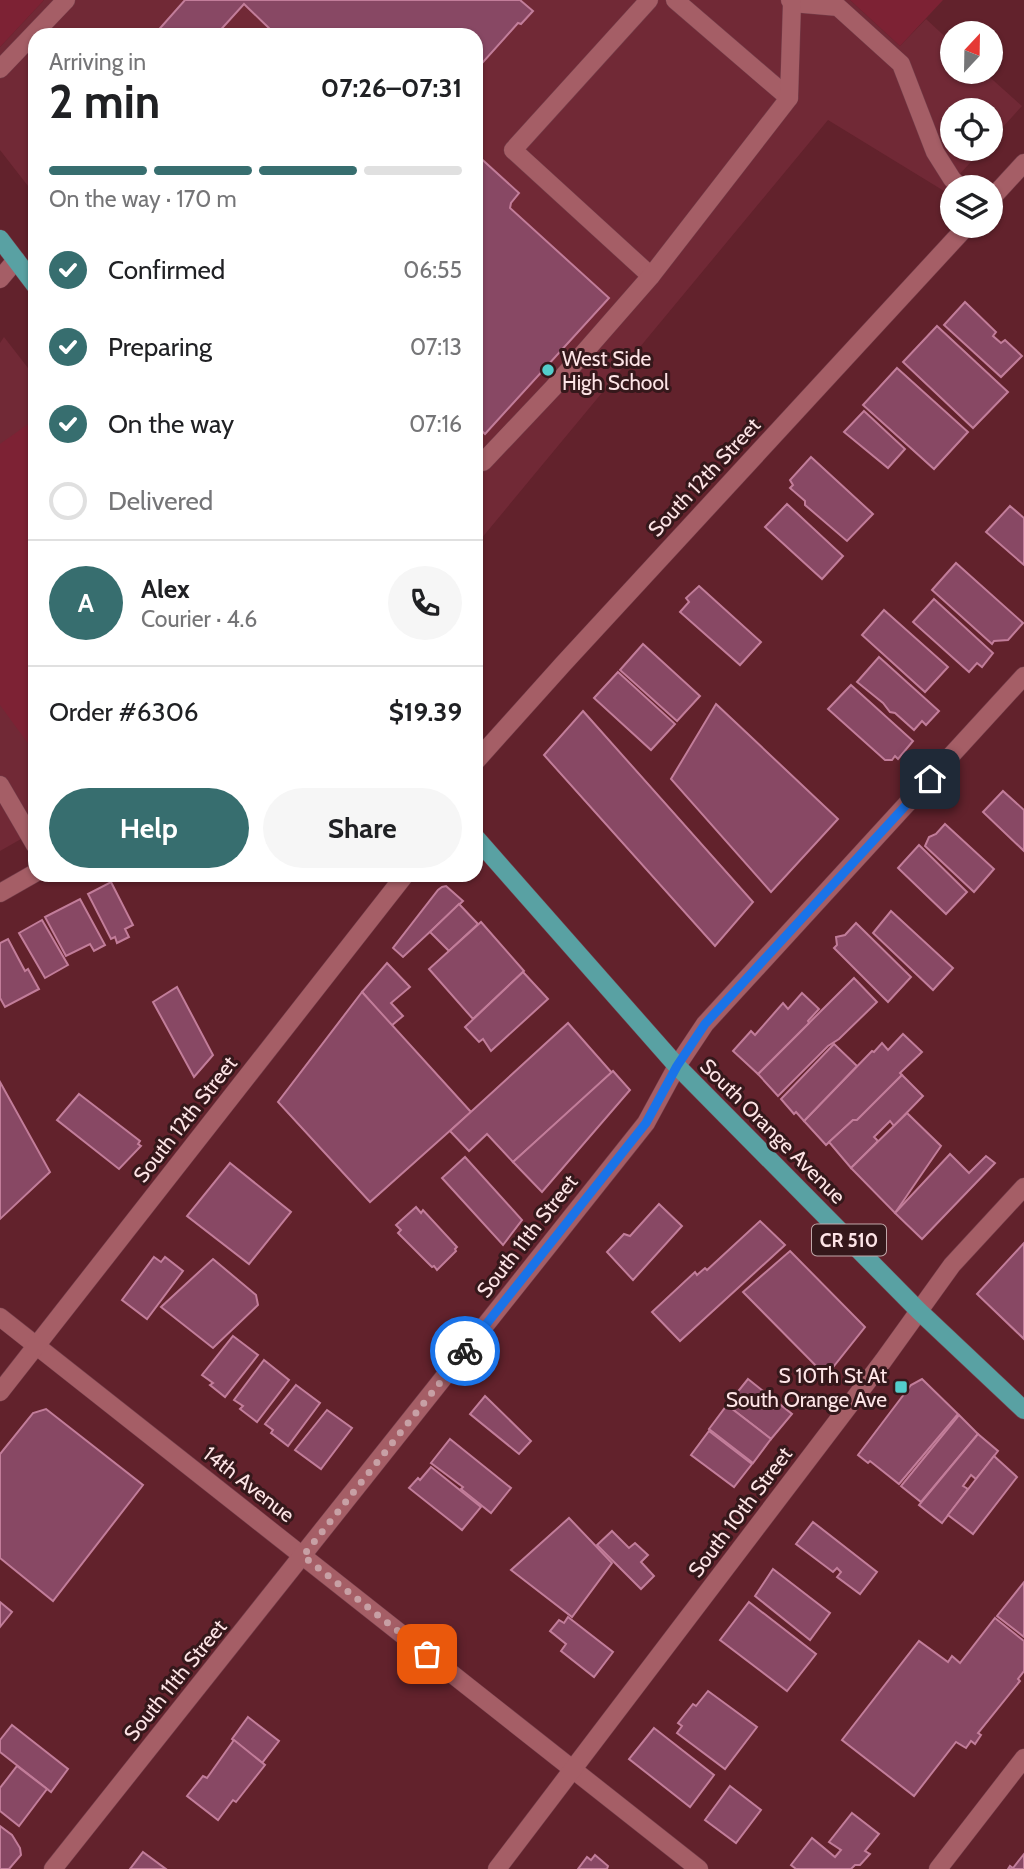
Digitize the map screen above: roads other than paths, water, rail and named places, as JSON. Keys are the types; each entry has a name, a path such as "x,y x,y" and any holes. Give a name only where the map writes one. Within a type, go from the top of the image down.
{"main road":[{"path":"0,239 28,276"},
{"name":"South Orange Avenue","path":"483,846 677,1066 919,1311 1024,1410"}],"street":[{"path":"39,28 66,0"},
{"path":"649,0 513,150 651,276"},
{"path":"675,0 789,98"},
{"path":"483,461 553,388 651,276 789,98 791,1 838,7 901,64 935,152 949,175"},
{"path":"0,69 28,40"},
{"path":"1003,186 1024,163"},
{"name":"South 12th Street","path":"483,753 956,238"},
{"path":"0,279 16,260"},
{"name":"South 11th Street","path":"53,1869 646,1123 677,1066 705,1024 1024,676"},
{"path":"0,785 28,833"},
{"path":"0,893 28,877"},
{"name":"South 12th Street","path":"0,1392 400,882"},
{"name":"South 10th Street","path":"497,1869 952,1265 1024,1187"},
{"name":"14th Avenue","path":"0,1317 699,1869"},
{"path":"938,1869 1024,1759"}],"place":[{"name":"West Side High School","path":"548,370"},
{"name":"S 10Th St At South Orange Ave","path":"901,1387"}]}
